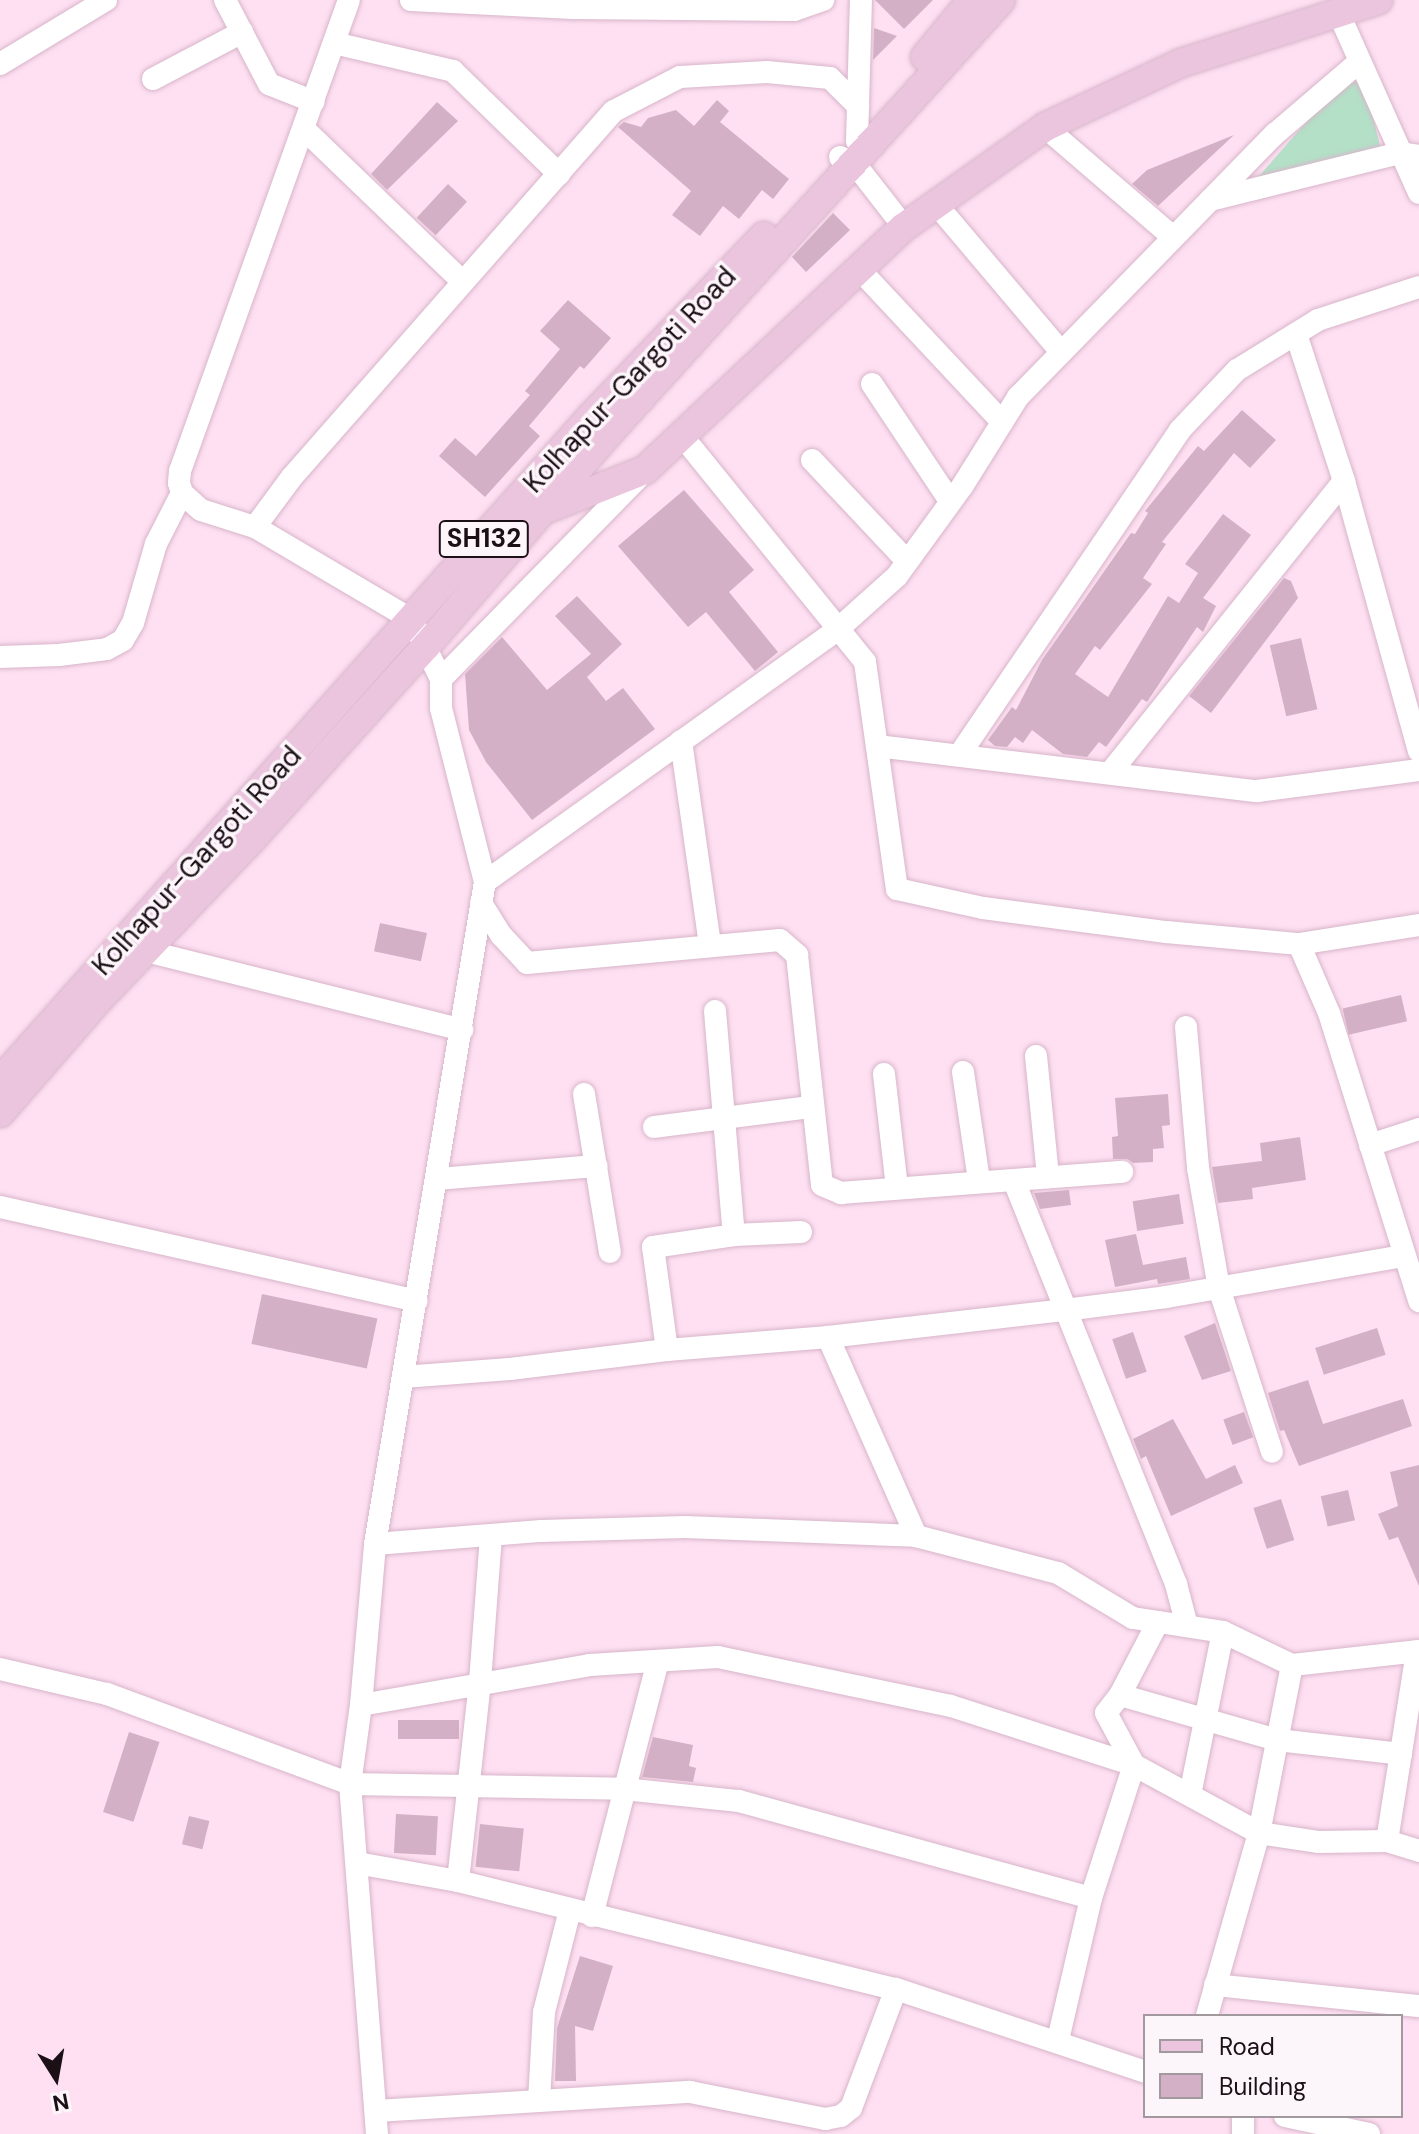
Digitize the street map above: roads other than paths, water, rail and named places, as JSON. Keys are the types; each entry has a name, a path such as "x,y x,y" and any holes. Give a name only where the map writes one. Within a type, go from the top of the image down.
{"main road":[{"name":"Kolhapur-Gargoti Road","path":"0,1081 589,419 851,154 972,0"},
{"path":"0,1113 427,645 851,154 1001,0"},
{"path":"544,510 645,470 904,227 1045,127 1181,63 1361,5"}],"street":[{"path":"0,64 106,0"},
{"path":"225,0 269,84 314,102"},
{"path":"0,657 107,649 123,640 133,623 159,535 182,493 180,471 305,130 349,0"},
{"path":"411,0 573,8 794,10 823,0"},
{"path":"861,0 858,106 851,154 904,227"},
{"path":"1361,5 1359,62 1409,154 1419,193"},
{"path":"153,79 242,32"},
{"path":"334,43 453,71 559,174"},
{"path":"377,2134 350,1784 361,1705 375,1544 438,1179 483,893 681,741 838,629 897,576 1018,397 1275,134 1359,62"},
{"path":"255,527 292,477 614,111 680,77 767,72 830,78 858,106"},
{"path":"1045,127 1173,237"},
{"path":"305,130 463,282"},
{"path":"1209,200 1409,154"},
{"path":"936,204 1061,352"},
{"path":"858,268 1002,422"},
{"path":"960,754 1180,430 1237,370 1318,320 1419,287"},
{"path":"1296,334 1344,481 1419,751"},
{"path":"872,384 950,501"},
{"path":"683,437 865,662 897,889 1014,912 1166,932 1299,944 1419,925"},
{"path":"812,460 907,561"},
{"path":"441,679 645,470"},
{"path":"1110,773 1344,481"},
{"path":"182,493 201,510 255,527 412,620 427,645 441,679 441,708 483,893 501,935 527,963 780,940 797,955 811,1107 822,1185 841,1193 1122,1172"},
{"path":"681,741 710,946"},
{"path":"877,746 1257,791 1419,770"},
{"path":"1299,944 1329,1013 1419,1301"},
{"path":"146,951 462,1030"},
{"path":"715,1011 734,1235"},
{"path":"1186,1027 1198,1168 1219,1288 1272,1452"},
{"path":"1036,1056 1048,1177"},
{"path":"963,1072 979,1181"},
{"path":"884,1074 897,1188"},
{"path":"584,1094 610,1252"},
{"path":"654,1127 811,1107"},
{"path":"1370,1145 1419,1129"},
{"path":"438,1179 596,1166"},
{"path":"1014,1181 1176,1584 1187,1626"},
{"path":"0,1207 417,1301"},
{"path":"667,1350 653,1247 734,1235 801,1232"},
{"path":"403,1377 828,1337 1065,1310 1219,1288 1404,1256"},
{"path":"828,1337 916,1536"},
{"path":"375,1544 491,1535 685,1527 916,1536 1058,1573 1133,1618 1223,1632 1292,1665 1418,1651 1387,1841"},
{"path":"458,1881 480,1682 491,1535"},
{"path":"1058,2040 1091,1898 1134,1765 1106,1713 1120,1695 1158,1622"},
{"path":"1190,1795 1223,1632"},
{"path":"361,1705 590,1665 718,1657 951,1706 1134,1765 1259,1833 1319,1842 1387,1841 1419,1851"},
{"path":"592,1916 658,1661"},
{"path":"1208,2014 1259,1833 1292,1665"},
{"path":"0,1669 107,1694 350,1784 624,1789 770,1808 1091,1898"},
{"path":"1120,1695 1204,1722 1277,1740 1401,1754"},
{"path":"357,1863 458,1881 896,1989 1058,2040 1143,2071"},
{"path":"539,2101 544,2012 570,1910"},
{"path":"1215,1985 1419,2006"},
{"path":"376,2111 690,2092 825,2119 841,2116 851,2108 896,1989"},
{"path":"1294,2118 1369,2134"}]}
